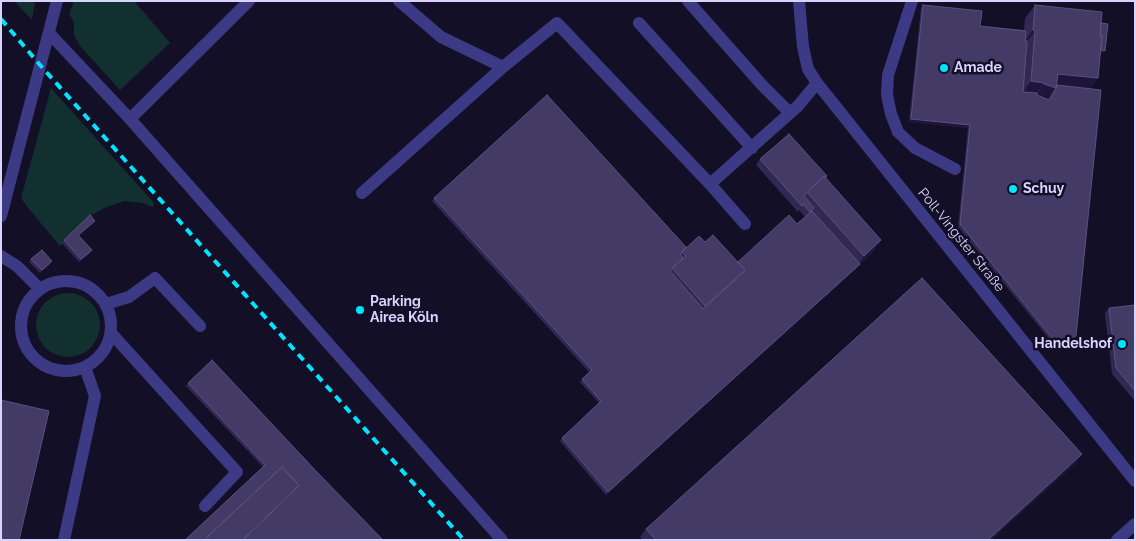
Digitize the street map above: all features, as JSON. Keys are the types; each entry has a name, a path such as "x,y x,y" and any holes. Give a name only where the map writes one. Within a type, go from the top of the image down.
{"street":[{"path":"1,216 57,1"},
{"path":"130,119 249,1"},
{"path":"400,1 441,37 503,68"},
{"path":"688,1 762,85 790,113"},
{"name":"Poll-Vingster Straße","path":"799,1 808,69 817,83 1135,482"},
{"path":"912,1 888,75 887,95 891,114 898,132 915,148 955,169"},
{"path":"362,193 503,68 557,23 710,184 745,224"},
{"path":"639,24 752,148"},
{"path":"49,33 130,119 502,540"},
{"path":"710,184 790,113 817,83"},
{"path":"1,256 17,266 40,289"},
{"path":"106,304 129,297 155,278 200,326"},
{"path":"69,280 84,284 96,292 106,304 111,318 111,333 106,347 97,359 85,367 71,371 56,370 42,364 31,354 24,342 21,327 23,312 30,299 40,289 54,282 69,280"},
{"path":"111,333 237,472 205,506"},
{"path":"64,540 95,396 85,367"},
{"path":"1117,540 1135,524"}],"green space":[{"path":"14,1 35,1 32,20"},
{"path":"74,1 134,1 170,43 120,90 80,46 74,35 74,23 69,14"},
{"path":"51,88 154,203 153,207 142,203 124,201 104,208 92,215 60,246 21,198"},
{"path":"62,293 74,293 91,302 98,313 100,325 98,337 91,348 74,357 62,357 50,352 41,343 36,331 36,319 41,307 50,298"}],"building":[{"name":"Schuy","path":"923,5 982,11 980,26 1026,31 1023,92 1037,93 1037,95 1049,100 1057,85 1101,90 1076,336 1061,349 960,224 970,125 911,119"},
{"path":"1035,5 1102,12 1098,78 1058,74 1056,88 1044,83 1031,81"},
{"path":"1101,23 1108,24 1105,51 1101,50"},
{"path":"547,95 686,247 680,254 683,258 670,271 703,309 743,273 745,270 738,262 789,215 797,224 812,211 860,264 608,492 562,438 601,401 582,379 592,370 434,198"},
{"path":"789,134 827,176 825,178 824,176 804,196 814,208 810,212 803,204 802,206 760,159"},
{"path":"824,176 881,240 864,256 807,192"},
{"path":"90,215 95,221 78,235 92,250 81,259 64,240"},
{"path":"713,235 745,270 705,306 672,268 686,256 682,252 699,236 705,242"},
{"path":"42,250 52,261 42,270 31,259"},
{"path":"922,278 1082,454 988,540 656,540 646,529"},
{"name":"Handelshof","path":"1135,305 1135,391 1116,368 1109,308"},
{"path":"212,360 383,540 243,540 299,485 282,467 204,540 185,540 265,465 188,383"},
{"path":"1,400 49,411 19,540 1,540"},
{"path":"282,467 299,485 242,540 204,540"}],"railway":[{"path":"1,19 464,540"}],"place":[{"name":"Amade","path":"944,68"},
{"name":"Schuy","path":"1013,189"},
{"name":"Parking Airea Köln","path":"360,310"},
{"name":"Handelshof","path":"1122,344"}]}
